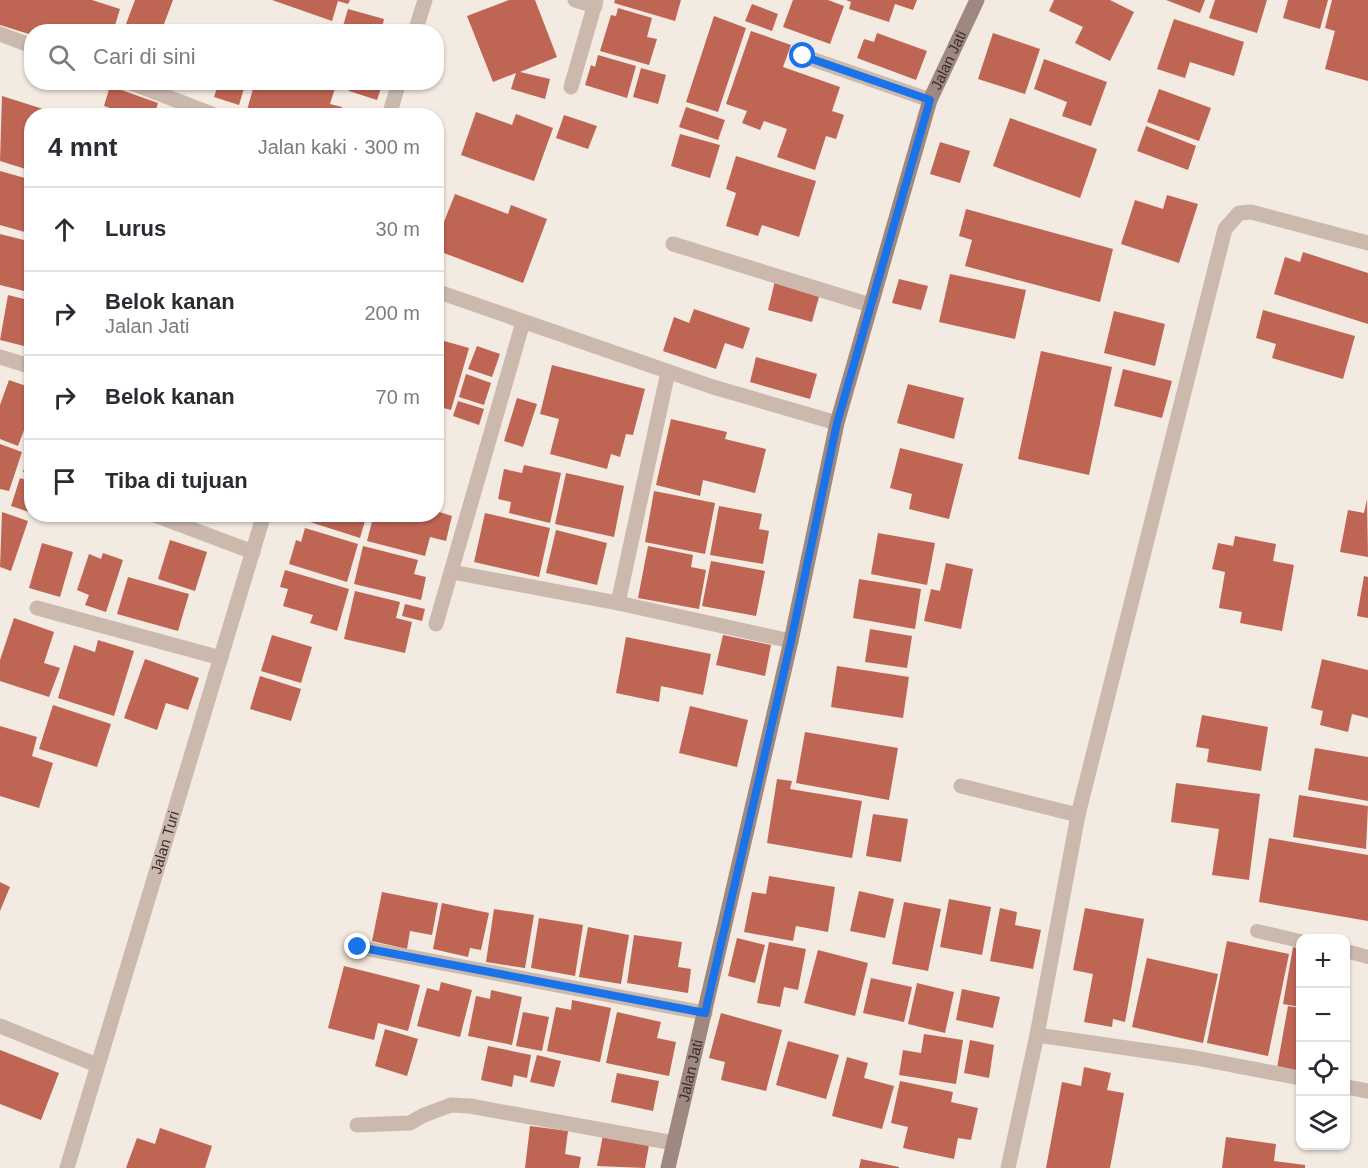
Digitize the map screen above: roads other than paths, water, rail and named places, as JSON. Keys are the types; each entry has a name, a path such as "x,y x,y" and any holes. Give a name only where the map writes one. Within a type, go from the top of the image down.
{"street":[{"path":"418,24 425,0"},
{"path":"571,87 596,3 574,0"},
{"name":"Jalan Jati","path":"668,1168 791,641 837,423 930,100 977,0"},
{"path":"0,34 24,43"},
{"path":"803,56 930,100"},
{"path":"150,90 196,108"},
{"path":"391,108 396,90"},
{"path":"1008,1168 1037,1035 1078,815 1225,229 1239,213 1251,212 1368,243"},
{"path":"673,244 870,304"},
{"path":"444,294 668,372 837,423"},
{"path":"436,624 523,322"},
{"path":"0,357 24,364"},
{"path":"618,603 668,372"},
{"path":"173,522 253,552"},
{"name":"Jalan Turi","path":"66,1168 262,522"},
{"path":"452,572 618,603 791,641"},
{"path":"38,608 221,658"},
{"path":"961,786 1078,815"},
{"path":"358,947 705,1013"},
{"path":"0,1026 97,1065"},
{"path":"1037,1035 1196,1058 1296,1077"},
{"path":"1350,1088 1368,1091"},
{"path":"357,1125 410,1123 424,1114 452,1105 470,1106 674,1143"}],"lane":[{"path":"1257,931 1296,940"},
{"path":"1350,952 1368,957"}]}
